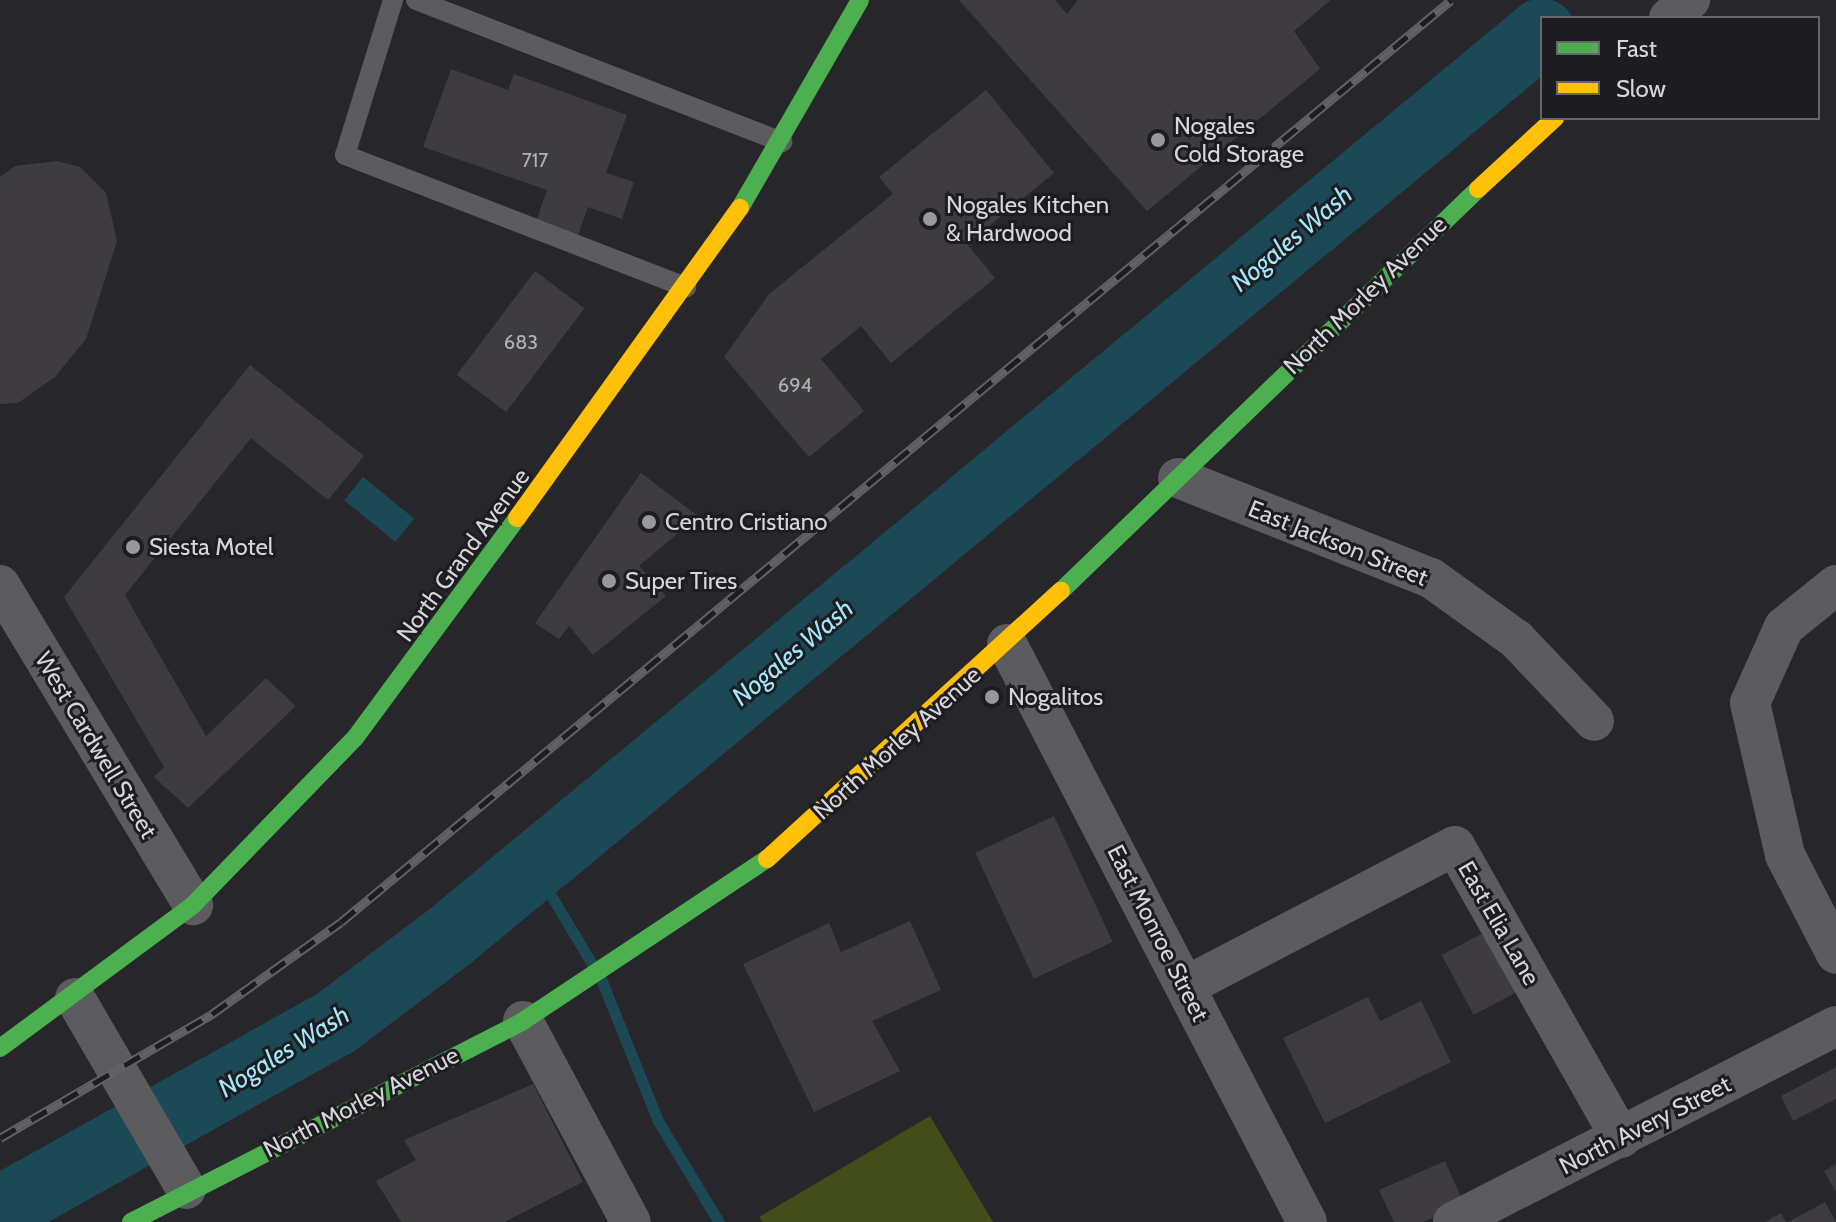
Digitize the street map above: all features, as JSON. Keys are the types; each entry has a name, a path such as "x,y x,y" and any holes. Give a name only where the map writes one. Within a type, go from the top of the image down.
{"street":[{"name":"North Grand Avenue","path":"0,1048 75,998 193,905 355,738 686,287 782,142 860,0"},
{"path":"1671,16 1690,0"},
{"name":"North Morley Avenue","path":"131,1222 178,1175 523,1021 773,855 1007,644 1553,120"},
{"name":"East Jackson Street","path":"1178,478 1431,578 1516,639 1594,721"},
{"name":"West Cardwell Street","path":"0,585 193,905"},
{"path":"1836,585 1784,627 1750,703 1785,855 1836,954"},
{"name":"East Monroe Street","path":"1007,644 1307,1222"},
{"name":"East Elia Lane","path":"1186,986 1455,846 1621,1138"},
{"path":"75,998 178,1175"},
{"path":"523,1021 631,1222"},
{"name":"North Avery Street","path":"1453,1222 1836,1026"}],"lane":[{"path":"393,0 345,155 686,287"},
{"path":"416,0 782,142"}],"green space":[{"path":"930,1116 993,1222 763,1222 759,1217"}],"water":[{"path":"363,477 414,519 395,542 344,500"}],"building":[{"name":"Nogales Cold Storage","path":"959,0 1055,0 1067,14 1078,0 1331,0 1294,31 1320,69 1147,211"},
{"path":"451,69 508,90 514,74 627,115 606,173 634,182 622,219 588,207 574,247 532,233 547,190 423,147"},
{"name":"Nogales Kitchen & Hardwood","path":"986,90 1054,173 967,244 995,278 891,363 861,326 821,359 864,411 809,457 724,357 769,294 893,194 879,177"},
{"path":"57,161 80,167 106,193 117,241 86,339 55,377 18,403 0,404 0,177 15,166"},
{"path":"535,271 585,308 506,412 457,375"},
{"name":"Siesta Motel","path":"250,365 364,456 328,500 251,438 125,595 206,736 266,678 296,706 188,808 154,777 164,767 64,597"},
{"name":"Super Tires","path":"641,473 698,516 639,566 666,596 593,655 569,626 559,639 535,623"},
{"path":"1054,816 1113,942 1034,979 975,853"},
{"path":"910,921 941,990 872,1021 900,1071 814,1112 743,964 829,923 841,952"},
{"path":"1485,932 1517,992 1474,1015 1442,955"},
{"path":"1368,997 1380,1021 1421,1001 1451,1062 1325,1123 1283,1038"},
{"path":"1836,1067 1836,1099 1793,1121 1781,1096"},
{"path":"533,1084 583,1182 504,1222 401,1222 376,1181 416,1160 404,1140"},
{"path":"1445,1161 1464,1204 1423,1222 1394,1222 1379,1190"},
{"path":"1836,1164 1836,1192 1824,1171"},
{"path":"1825,1202 1836,1222 1788,1222"},
{"path":"1781,1213 1786,1222 1765,1222"}],"waterway":[{"name":"Nogales Wash","path":"0,1210 335,1023 448,938 1540,34"},
{"path":"534,867 592,964"},
{"path":"601,979 658,1121 719,1222"}],"railway":[{"path":"0,1138 212,1014 341,922 1451,0"}],"traffic: fast":[{"path":"740,208 860,0"},
{"path":"1061,591 1478,189"},
{"path":"0,1048 193,905 355,738 517,518"},
{"path":"131,1222 523,1021 767,859"}],"traffic: slow":[{"path":"1478,189 1553,120"},
{"path":"517,518 740,208"},
{"path":"767,859 1061,591"}],"place":[{"name":"Nogales Cold Storage","path":"1158,140"},
{"name":"Nogales Kitchen & Hardwood","path":"930,219"},
{"name":"Centro Cristiano","path":"649,522"},
{"name":"Siesta Motel","path":"133,547"},
{"name":"Super Tires","path":"609,581"},
{"name":"Nogalitos","path":"992,697"}]}
